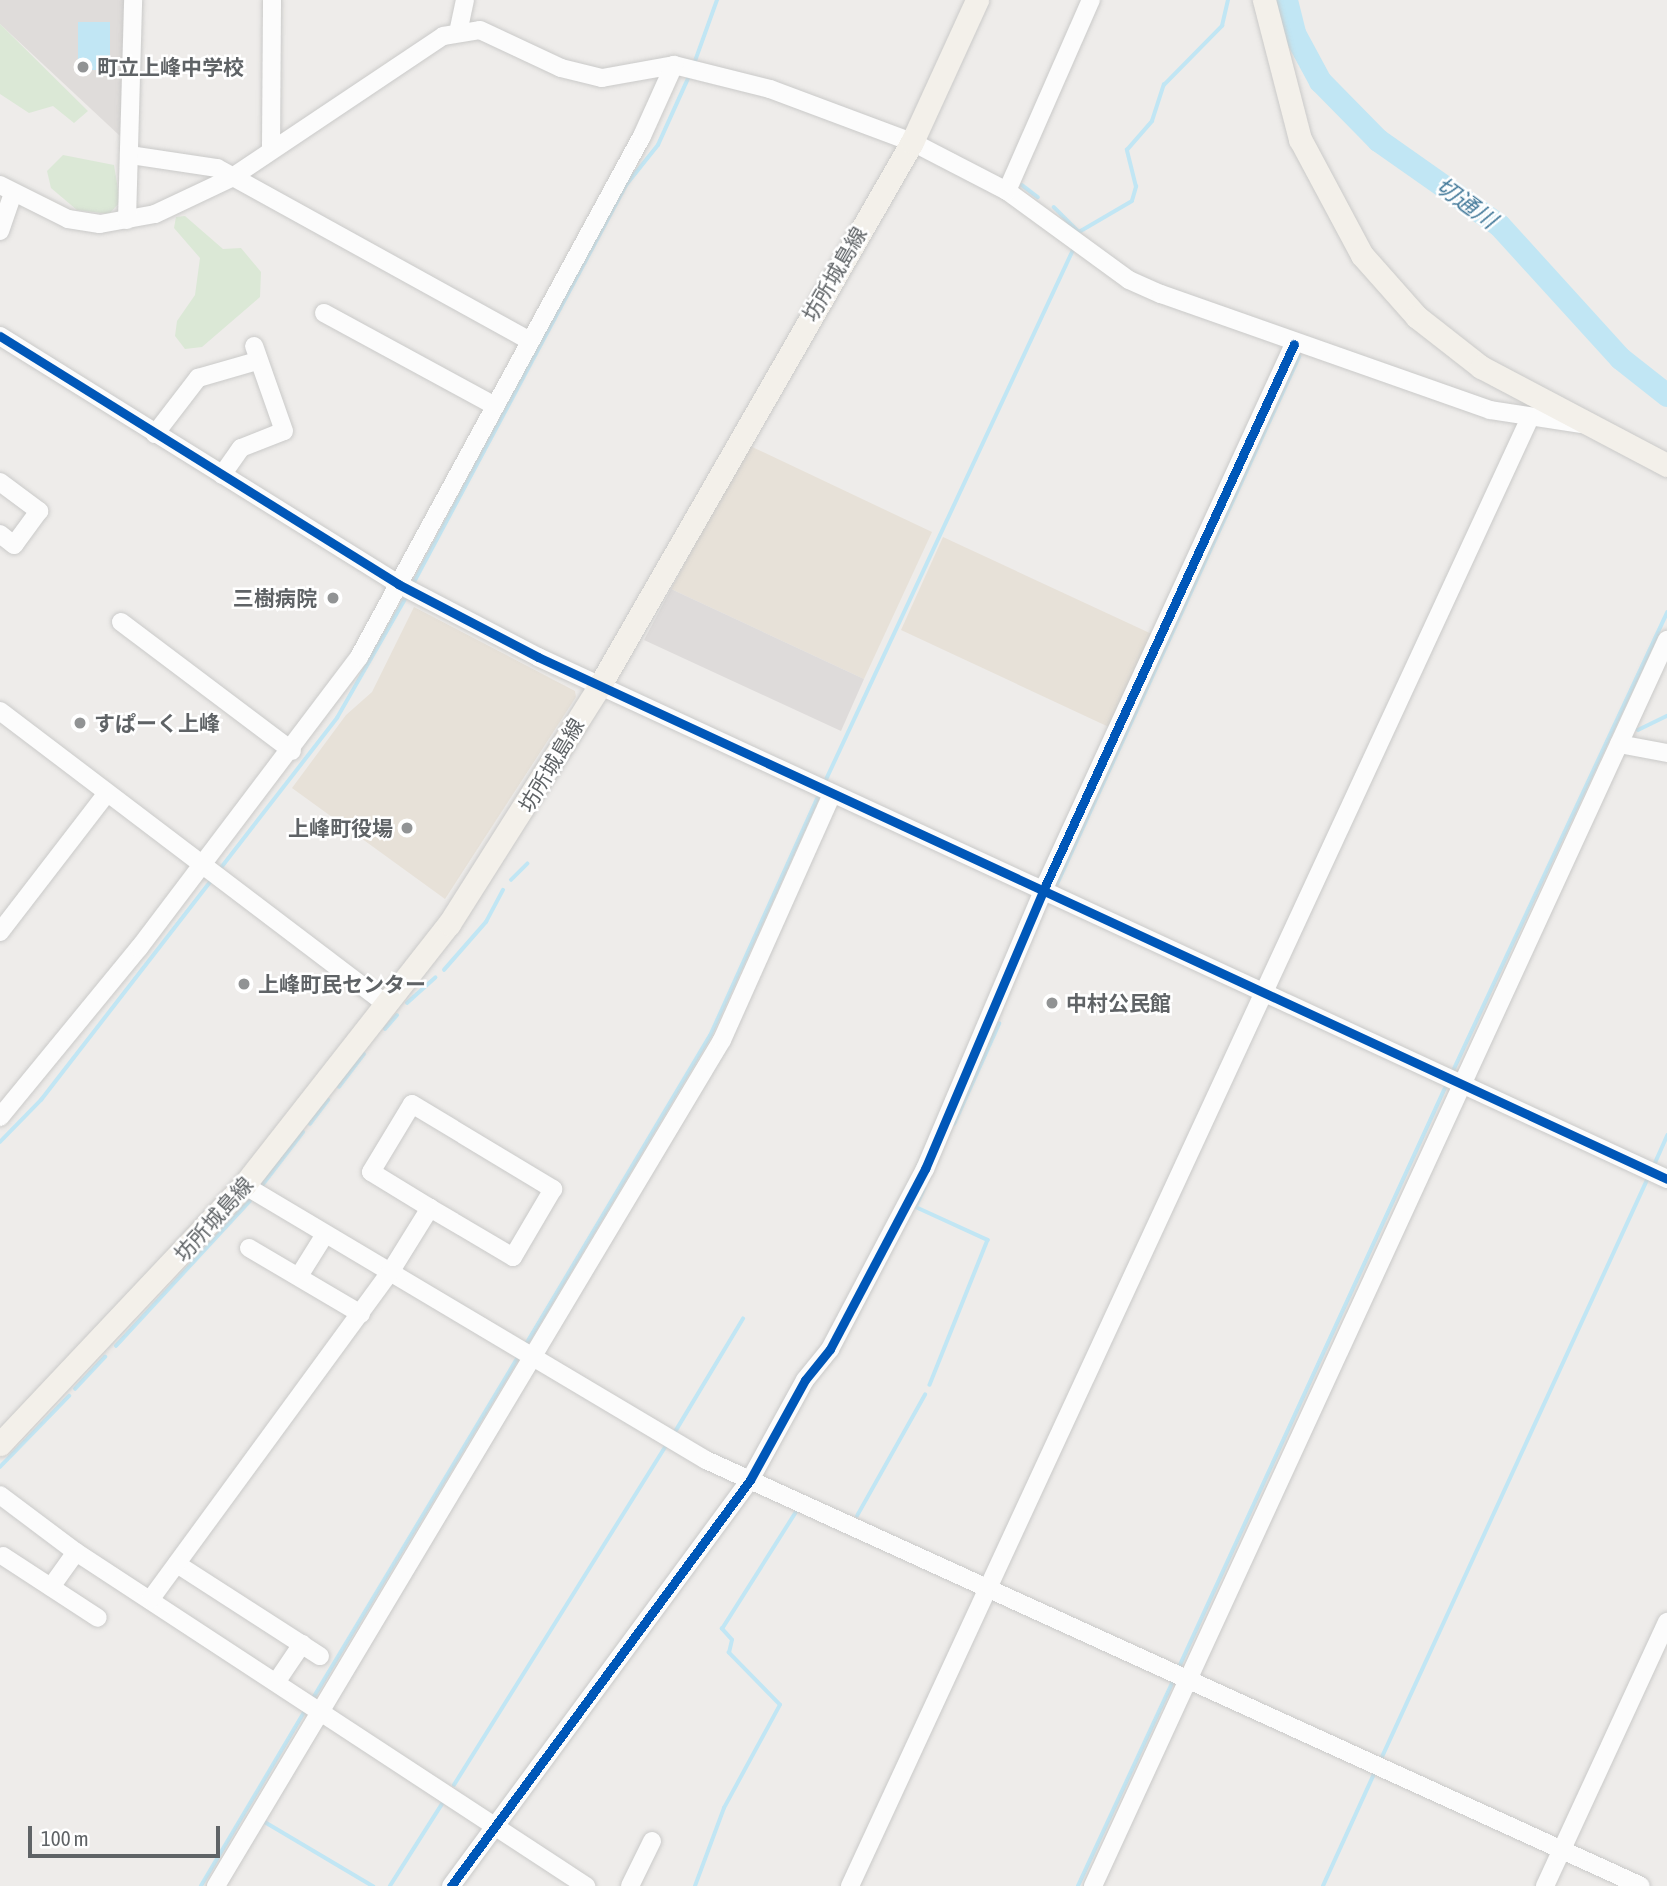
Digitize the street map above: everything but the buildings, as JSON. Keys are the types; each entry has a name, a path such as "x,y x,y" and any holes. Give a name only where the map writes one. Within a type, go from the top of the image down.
{"main road":[{"name":"坊所城島線","path":"0,1444 244,1185 386,1004 476,883 600,685 912,142 977,0"},
{"path":"1264,0 1300,139 1362,255 1417,317 1538,410 1590,425 1667,465"}],"street":[{"path":"127,220 133,0"},
{"path":"271,148 272,0"},
{"path":"459,28 465,0"},
{"path":"1007,191 1091,0"},
{"path":"0,230 7,189 68,219 127,220 197,198 459,28 480,30 561,68 603,78 674,65 770,89 912,142 1007,191 1129,280 1294,344 1538,410 1262,993 850,1886"},
{"path":"0,1117 210,872 359,657 495,407 674,65"},
{"path":"130,155 217,168 530,341"},
{"path":"324,313 495,407"},
{"path":"0,336 398,584 823,792 1667,1179"},
{"path":"451,1886 750,1480 806,1380 830,1349 925,1169 1045,894 1294,344"},
{"path":"155,434 198,378 256,354 284,431 241,448 222,475"},
{"path":"0,482 39,511 14,545 0,534"},
{"path":"121,622 292,751"},
{"path":"1093,1886 1667,640"},
{"path":"0,711 386,1004"},
{"path":"1619,744 1667,753"},
{"path":"216,1886 314,1704 529,1360 722,1040 823,792"},
{"path":"0,932 107,793"},
{"path":"412,1104 553,1189 513,1257 430,1208 371,1172 412,1104"},
{"path":"244,1185 324,1236 513,1347 529,1360 750,1480 989,1586 1641,1886"},
{"path":"150,1600 361,1314 430,1208"},
{"path":"299,1276 324,1236"},
{"path":"249,1248 361,1314"},
{"path":"0,1495 76,1552 496,1822 586,1886"},
{"path":"51,1587 76,1552"},
{"path":"3,1556 98,1618"},
{"path":"177,1564 320,1656"},
{"path":"1545,1886 1667,1622"},
{"path":"277,1681 302,1644"},
{"path":"630,1886 652,1841"}],"shaded area":[{"name":"町立上峰中学校","path":"0,0 124,0 120,136 0,24"},
{"path":"748,445 932,532 864,679 671,589"},
{"path":"943,537 1154,635 1111,728 901,630"},
{"path":"671,589 864,679 841,731 644,640"},
{"path":"414,607 575,691 576,697 445,899 292,788 346,715 372,692"}],"green space":[{"path":"0,24 88,111 74,123 53,106 29,113 0,94"},
{"path":"63,155 114,165 120,202 109,214 77,210 51,188 47,171"},
{"path":"185,216 223,249 241,248 261,272 260,297 202,347 185,349 175,336 177,321 195,295 200,258 174,228 176,217"}],"water":[{"path":"78,22 110,22 110,70 78,70"}],"waterway":[{"path":"694,64 717,0"},
{"path":"1054,207 1079,232 1132,201 1136,187 1127,150 1152,121 1164,85 1222,26 1228,0"},
{"name":"切通川","path":"1286,0 1294,33 1320,81 1378,140 1499,225 1620,358 1667,395"},
{"path":"412,586 626,185 658,145 690,74"},
{"path":"1022,185 1038,197"},
{"path":"824,784 1073,250"},
{"path":"1057,884 1299,357"},
{"path":"220,869 337,718 407,596"},
{"path":"1453,1071 1667,613"},
{"path":"1638,730 1667,716"},
{"path":"525,1346 710,1036 819,795"},
{"path":"511,880 527,864"},
{"path":"0,1142 41,1100 213,878"},
{"path":"444,970 486,922 503,890"},
{"path":"407,1003 435,978"},
{"path":"385,1029 397,1015"},
{"path":"954,1124 999,1024"},
{"path":"339,1087 364,1054"},
{"path":"1180,1665 1445,1088"},
{"path":"310,1124 328,1100"},
{"path":"261,1187 303,1132"},
{"path":"1655,1163 1667,1136"},
{"path":"1382,1757 1647,1180"},
{"path":"925,1188 916,1207 988,1240 930,1385"},
{"path":"116,1346 250,1201"},
{"path":"675,1432 743,1319"},
{"path":"312,1700 519,1355"},
{"path":"75,1389 105,1357"},
{"path":"857,1516 925,1395"},
{"path":"0,1467 69,1396"},
{"path":"454,1785 666,1446"},
{"path":"695,1886 724,1808 780,1705 729,1653 732,1640 722,1629 798,1509"},
{"path":"1078,1886 1173,1681"},
{"path":"201,1886 306,1709"},
{"path":"1323,1886 1375,1772"},
{"path":"390,1886 444,1801"},
{"path":"265,1822 373,1886"}],"cycle path":[{"path":"0,336 398,584 538,657 1667,1179"},
{"path":"451,1886 750,1480 805,1380 830,1349 925,1169 1046,884 1294,344"}],"place":[{"name":"町立上峰中学校","path":"83,67"},
{"name":"三樹病院","path":"333,598"},
{"name":"すぱーく上峰","path":"80,723"},
{"name":"上峰町役場","path":"407,828"},
{"name":"上峰町民センター","path":"244,984"},
{"name":"中村公民館","path":"1052,1003"}]}
